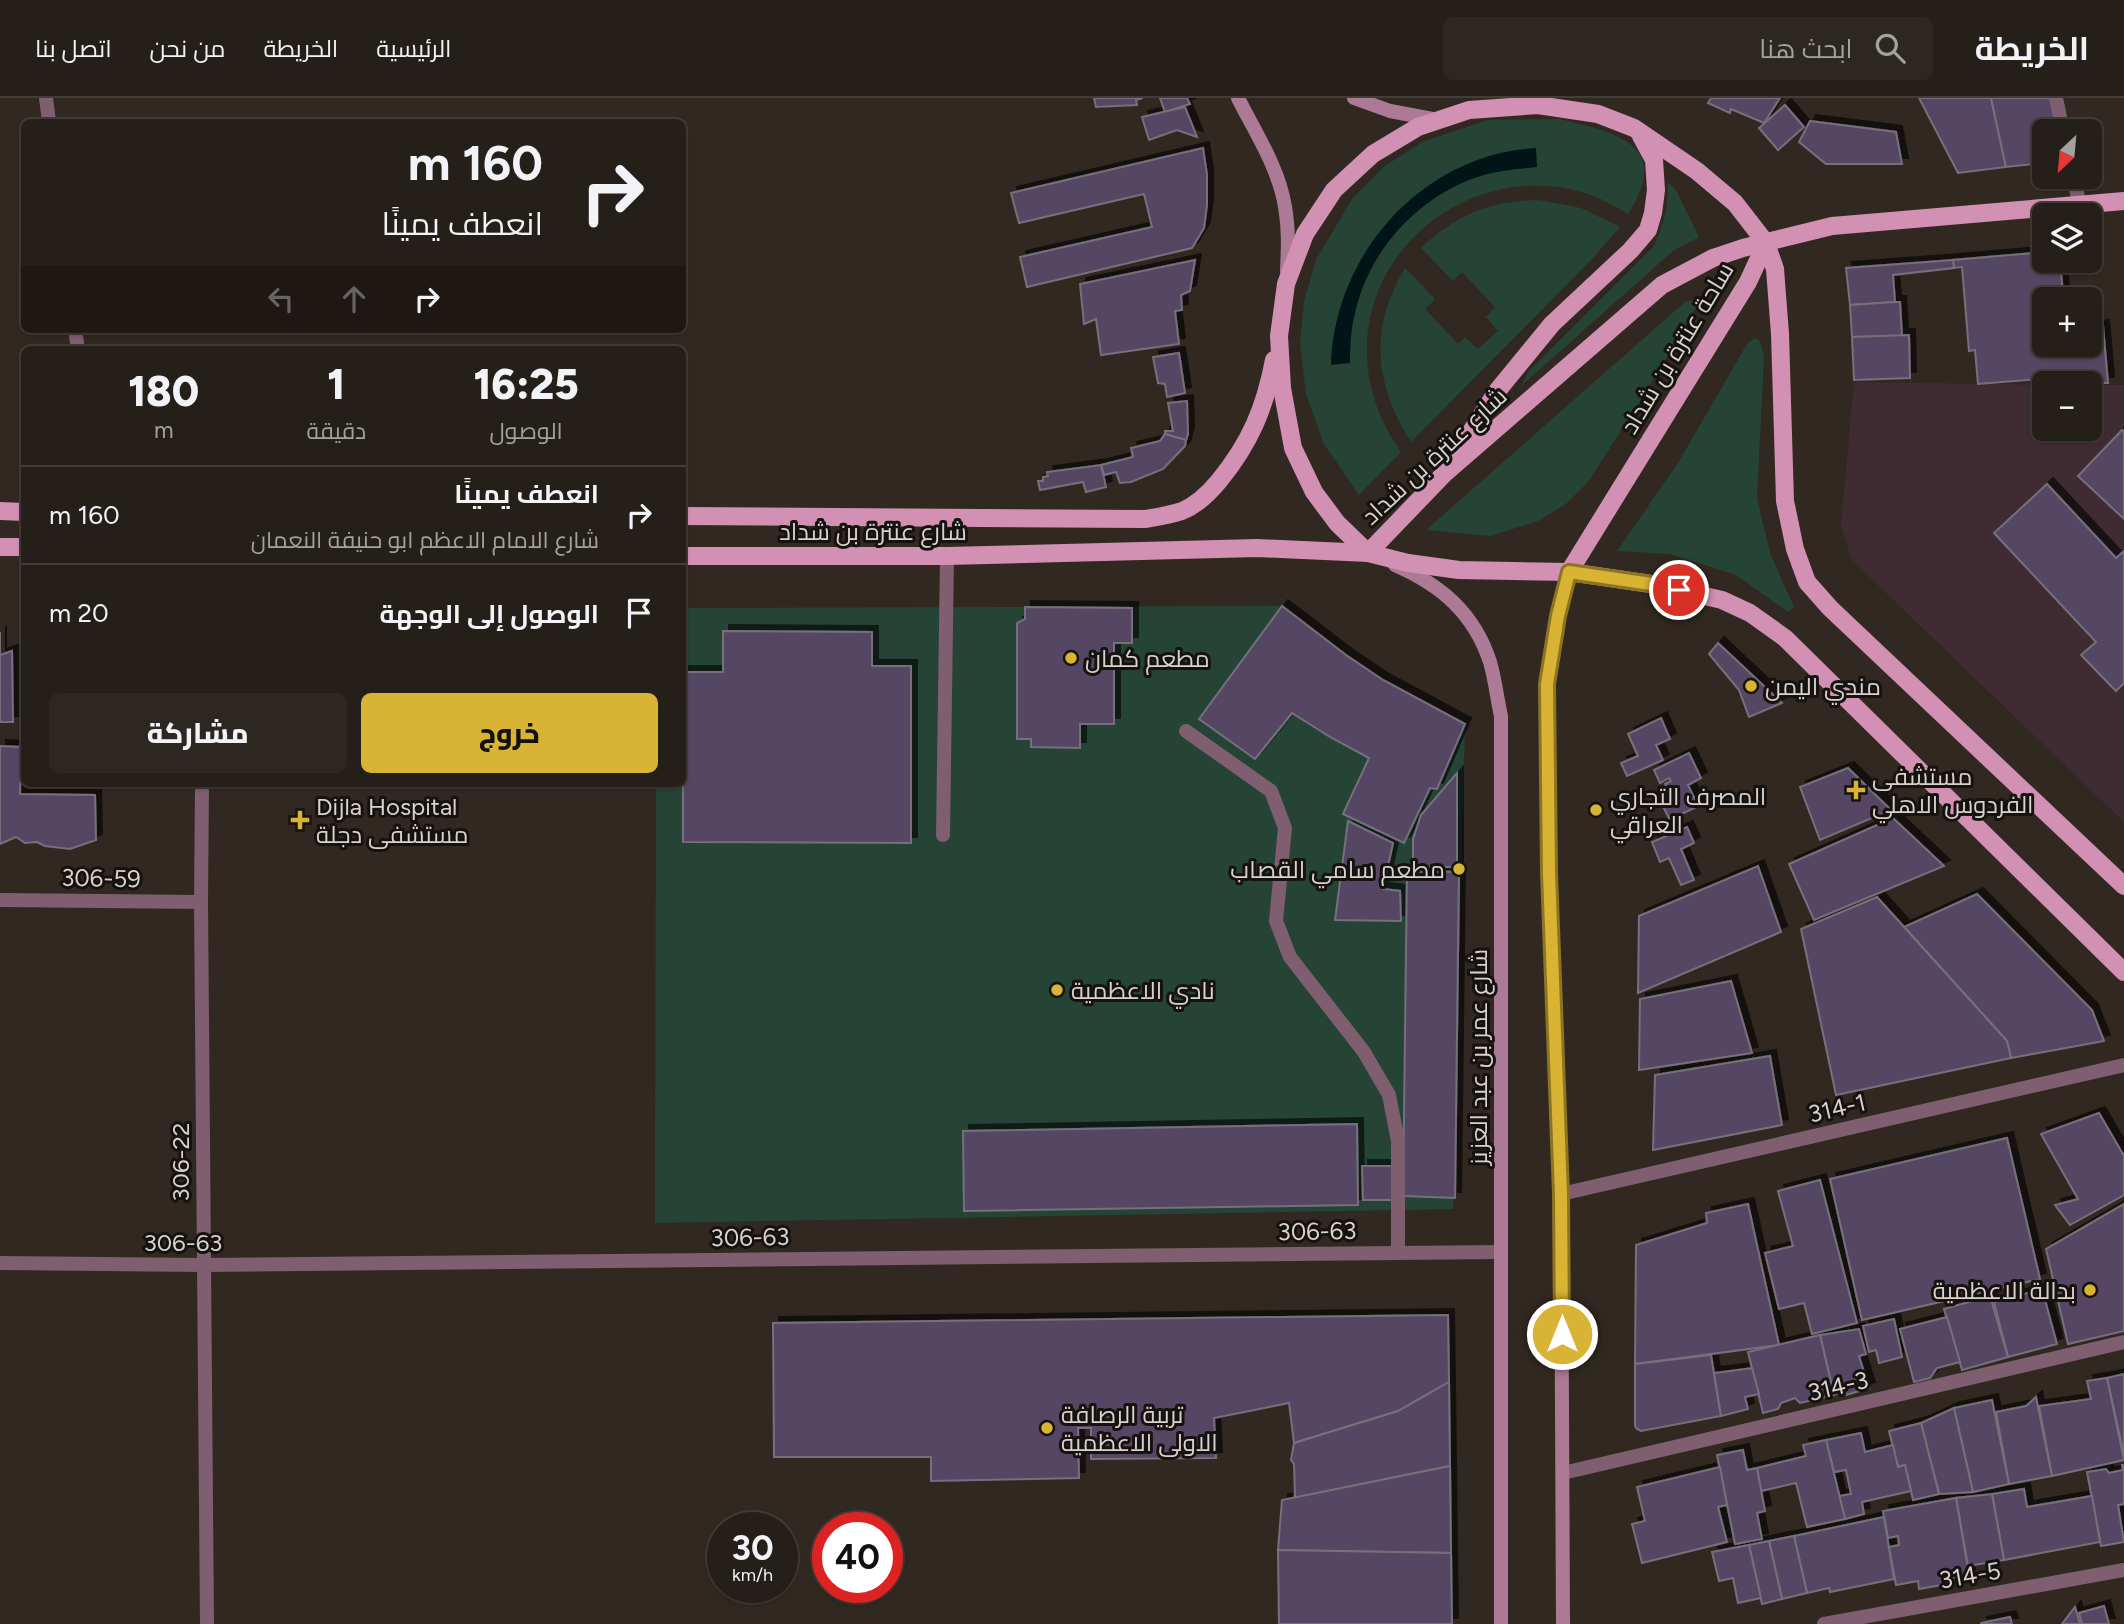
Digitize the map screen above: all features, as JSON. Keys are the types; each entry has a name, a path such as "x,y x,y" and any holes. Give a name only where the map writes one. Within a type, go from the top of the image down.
{"main road":[{"path":"2124,886 1830,608 1807,582 1795,549 1785,501 1775,269 1766,243 1735,203 1697,171 1634,128 1598,114 1538,105 1469,110 1418,127 1373,154 1334,190 1305,234 1286,284 1279,336 1282,388 1293,448 1314,492 1337,523 1368,552 1408,563 1460,570 1569,572 1658,585 1722,600 1750,613 1779,632 2124,972"},
{"path":"1444,474 1498,390 1552,324 1630,251 1648,230 1656,190 1654,160 1646,142 1634,128"},
{"name":"شارع عنترة بن شداد","path":"2102,203 2124,201"},
{"name":"شارع عنترة بن شداد","path":"686,556 947,556 1257,548 1368,552 1444,474 1661,285 1713,258 1832,226 2032,209"},
{"name":"ساحة عنترة بن شداد","path":"1569,572 1748,282 1766,243"},
{"name":"شارع عنترة بن شداد","path":"686,516 1145,519 1182,511 1206,496 1230,468 1247,442 1269,386 1279,336"},
{"path":"0,511 21,512"},
{"path":"0,547 21,547"}],"street":[{"path":"46,98 50,119"},
{"path":"1238,98 1276,174 1285,205 1289,239 1286,284"},
{"path":"1354,98 1390,111 1440,120"},
{"path":"2056,98 2060,119"},
{"name":"شارع عمر بن عبد العزيز","path":"1368,552 1411,572 1453,600 1475,628 1490,662 1501,716 1501,1624"},
{"path":"943,835 947,556"},
{"path":"1563,1624 1561,1194 1549,873 1547,684 1558,616 1569,572"},
{"path":"1186,731 1270,791 1285,828 1276,921 1290,957 1364,1052 1389,1095 1398,1141 1398,1253"},
{"name":"306-22","path":"202,787 207,1624"},
{"name":"306-59","path":"0,900 201,902"},
{"name":"314-1","path":"1561,1194 2124,1065"},
{"name":"306-63","path":"0,1263 203,1265 1500,1252"},
{"name":"314-3","path":"1563,1473 2124,1342"},
{"name":"314-5","path":"1824,1624 2124,1570"}],"shaded area":[{"path":"1536,148 1537,167 1490,173 1461,183 1420,209 1402,226 1374,264 1363,286 1353,322 1350,363 1331,365 1336,324 1348,285 1367,249 1392,217 1422,190 1457,169 1495,154"},
{"path":"1854,382 2032,385 2032,441 2102,441 2102,385 2124,385 2124,822 1852,560 1841,526"}],"green space":[{"path":"1560,119 1618,137 1632,146 1641,157 1644,172 1640,190 1628,214 1585,193 1547,186 1509,188 1473,198 1440,215 1412,239 1389,269 1374,303 1367,342 1368,372 1375,400 1386,427 1401,452 1359,495 1324,444 1306,394 1300,343 1304,301 1316,260 1352,199 1385,166 1422,142 1488,120"},
{"path":"1667,182 1676,190 1699,237 1674,250 1521,386 1529,371 1654,246 1665,214"},
{"path":"1539,200 1581,208 1620,227 1592,259 1411,442 1389,399 1383,377 1381,334 1393,290 1405,268 1435,299 1425,309 1458,344 1465,337 1478,349 1498,331 1486,317 1495,307 1462,272 1453,281 1421,248 1448,226 1476,212 1505,203"},
{"path":"1702,298 1588,482 1566,504 1538,521 1490,536 1426,530 1685,302"},
{"path":"1754,338 1760,341 1764,356 1757,498 1770,553 1794,607 1788,612 1736,575 1670,554 1617,551 1678,463 1747,344"},
{"name":"نادي الاعظمية","path":"1282,606 1383,680 1465,724 1453,1209 655,1223 656,787 686,787 686,608"}],"building":[{"path":"1094,98 1143,98 1136,100 1137,105 1096,107"},
{"path":"1160,98 1187,98 1190,104 1165,112"},
{"path":"1711,98 1780,98 1764,123 1708,103"},
{"path":"1919,98 1991,98 2006,167 1958,173"},
{"path":"1991,98 2051,98 2055,119 2032,119 2032,164 2006,167"},
{"path":"1785,105 1804,127 1778,150 1759,128"},
{"path":"1185,107 1197,137 1177,130 1149,140 1142,117"},
{"path":"1810,121 1896,132 1902,164 1826,164 1799,142"},
{"path":"1203,148 1207,175 1207,205 1204,228 1192,248 1027,287 1020,257 1152,227 1144,194 1019,223 1011,193"},
{"path":"2032,253 2032,273 2061,273 2062,287 2032,287 2032,357 2102,357 2103,326 2108,383 2102,383 2102,371 2032,371 2032,380 1978,384 1975,350 1969,351 1962,267 1954,268 1953,260"},
{"path":"1195,260 1190,291 1181,295 1182,310 1175,311 1179,344 1101,355 1096,319 1084,324 1080,284"},
{"path":"1953,260 1954,268 1893,275 1895,302 1850,305 1846,268"},
{"path":"1900,302 1902,336 1852,337 1850,305"},
{"path":"1909,335 1910,378 1854,380 1852,337"},
{"path":"1179,353 1185,393 1167,397 1165,384 1158,383 1153,357"},
{"path":"1187,401 1186,440 1165,434 1165,431 1173,431 1168,403"},
{"path":"2122,430 2124,431 2124,519 2078,476"},
{"path":"1165,434 1186,440 1185,446 1163,469 1131,482 1120,483 1116,472 1104,475 1101,465 1133,457 1131,448 1160,441"},
{"path":"1101,465 1106,487 1086,492 1083,482 1040,490 1038,481 1043,481 1043,477 1048,476 1047,472"},
{"path":"2047,484 2116,558 2124,551 2124,683 2116,691 2081,655 2096,642 1994,533"},
{"path":"1282,606 1383,680 1465,724 1437,789 1430,788 1404,843 1343,814 1369,758 1292,713 1255,759 1199,719"},
{"path":"1025,607 1132,608 1132,643 1114,643 1114,724 1080,724 1080,748 1031,747 1031,739 1017,739 1017,623 1025,619"},
{"path":"723,631 872,632 872,666 911,666 911,843 683,842 686,672 723,672"},
{"path":"1718,643 1782,703 1749,717 1739,690 1709,654"},
{"path":"12,651 13,722 0,722 0,655"},
{"path":"1661,718 1670,739 1656,745 1663,760 1627,776 1621,763 1638,756 1628,734"},
{"path":"0,746 21,747 20,794 95,795 96,840 70,849 45,846 37,842 25,843 16,837 0,844"},
{"path":"1689,753 1701,778 1688,785 1698,806 1670,820 1661,803 1670,794 1665,784 1671,781 1669,778 1660,783 1654,770"},
{"path":"1848,768 1891,810 1820,840 1800,787"},
{"path":"1457,773 1457,867 1413,867 1413,839 1421,815"},
{"path":"1893,818 1944,866 1814,920 1789,864"},
{"path":"1348,821 1393,843 1383,889 1400,891 1401,921 1335,920"},
{"path":"1687,827 1694,843 1681,849 1694,880 1681,885 1669,858 1660,862 1652,842"},
{"path":"1758,866 1781,932 1638,993 1639,916"},
{"path":"1407,871 1459,872 1455,1198 1403,1196"},
{"path":"1977,894 2092,1010 2104,1041 2011,1058 2007,1041 1904,927"},
{"path":"1877,897 2007,1041 2011,1058 1836,1095 1801,929"},
{"path":"1731,981 1752,1053 1639,1070 1640,999"},
{"path":"1770,1056 1782,1125 1653,1150 1655,1075"},
{"path":"2099,1113 2124,1156 2124,1195 2070,1225 2055,1205 2078,1199 2041,1134"},
{"path":"1357,1124 1358,1205 964,1211 963,1131"},
{"path":"2007,1138 2040,1279 1862,1320 1830,1179"},
{"path":"1362,1166 1393,1166 1394,1200 1363,1200"},
{"path":"1820,1180 1857,1323 1812,1334 1804,1303 1779,1309 1765,1253 1793,1246 1778,1191"},
{"path":"1748,1204 1779,1345 1635,1364 1636,1245 1707,1223 1706,1213"},
{"name":"بدالة الاعظمية","path":"2124,1204 2124,1331 2068,1344 2046,1249"},
{"path":"2042,1289 2057,1344 2008,1357 1994,1302"},
{"path":"1990,1296 2008,1357 1962,1370 1944,1309"},
{"path":"1448,1315 1449,1382 1398,1411 1294,1443 1289,1403 1214,1418 1216,1458 1091,1459 1091,1428 1078,1428 1079,1478 931,1481 931,1457 774,1457 773,1323"},
{"path":"1947,1317 1960,1362 1937,1368 1930,1378 1914,1382 1900,1329"},
{"path":"1894,1319 1902,1357 1879,1363 1876,1350 1869,1352 1863,1326"},
{"path":"1859,1329 1866,1354 1859,1356 1869,1388 1846,1395 1844,1390 1834,1395 1820,1335"},
{"path":"1820,1335 1834,1395 1800,1403 1795,1398 1781,1403 1778,1409 1763,1413 1748,1352"},
{"path":"1711,1355 1721,1416 1641,1431 1637,1429 1635,1364"},
{"path":"1752,1368 1759,1394 1745,1397 1748,1409 1721,1416 1714,1373"},
{"path":"2124,1374 2124,1455 2107,1378"},
{"path":"2107,1378 2124,1460 2052,1476 2039,1406 2091,1399 2087,1381"},
{"path":"1449,1382 1450,1466 1295,1498 1294,1464 1291,1460 1294,1443 1398,1411"},
{"path":"2036,1397 2052,1476 2009,1484 1996,1412 2026,1406"},
{"path":"1992,1400 2009,1484 1973,1492 1954,1408"},
{"path":"1954,1408 1973,1492 1939,1494 1921,1423"},
{"path":"1921,1423 1939,1494 1913,1500 1905,1465 1898,1467 1889,1431"},
{"path":"1861,1433 1865,1452 1893,1445 1898,1467 1905,1465 1911,1491 1862,1502 1864,1514 1845,1519 1839,1496 1851,1494 1846,1470 1834,1472 1826,1440"},
{"path":"1826,1440 1845,1519 1807,1527 1796,1483 1761,1491 1757,1468 1806,1456 1803,1445"},
{"path":"1743,1450 1747,1470 1757,1468 1765,1511 1757,1513 1762,1539 1735,1544 1717,1455"},
{"path":"2124,1465 2124,1504 2118,1505 2124,1542 2101,1546 2087,1472 2106,1469 2109,1473 2123,1470"},
{"path":"1450,1466 1451,1553 1278,1550 1282,1500"},
{"path":"1720,1467 1727,1505 1718,1507 1727,1542 1642,1563 1632,1524 1645,1521 1637,1487"},
{"path":"2024,1489 2027,1507 2092,1496 2100,1542 2004,1560 1992,1494"},
{"path":"1992,1494 2004,1560 1968,1566 1956,1498"},
{"path":"1956,1498 1969,1575 1946,1579 1947,1584 1919,1589 1918,1581 1896,1585 1889,1547 1899,1545 1898,1536 1888,1538 1883,1511"},
{"path":"1884,1517 1894,1579 1830,1592 1829,1588 1807,1593 1794,1536"},
{"path":"1794,1536 1807,1593 1782,1599 1769,1541"},
{"path":"1769,1541 1782,1599 1762,1604 1749,1545"},
{"path":"1749,1545 1761,1598 1738,1603 1733,1578 1719,1581 1712,1552"},
{"path":"1278,1550 1451,1553 1452,1624 1279,1624"},
{"path":"2104,1606 2109,1624 2082,1624 2079,1613"},
{"path":"2075,1607 2080,1624 2062,1624"},
{"path":"2010,1617 2012,1624 1981,1624 1981,1623"}],"place":[{"name":"مطعم كمان","path":"1071,658"},
{"name":"مندي اليمن","path":"1751,686"},
{"name":"مستشفى الفردوس الاهلي","path":"1856,790"},
{"name":"المصرف التجاري العراقي","path":"1596,810"},
{"name":"Dijla Hospital مستشفى دجلة","path":"300,820"},
{"name":"مطعم سامي القصاب","path":"1459,869"},
{"name":"نادي الاعظمية","path":"1057,990"},
{"name":"بدالة الاعظمية","path":"2090,1290"},
{"name":"تربية الرصافة الاولى الاعظمية","path":"1047,1428"}],"route":[{"path":"1562,1334 1561,1194 1549,873 1547,684 1558,616 1569,572 1679,590"}]}
